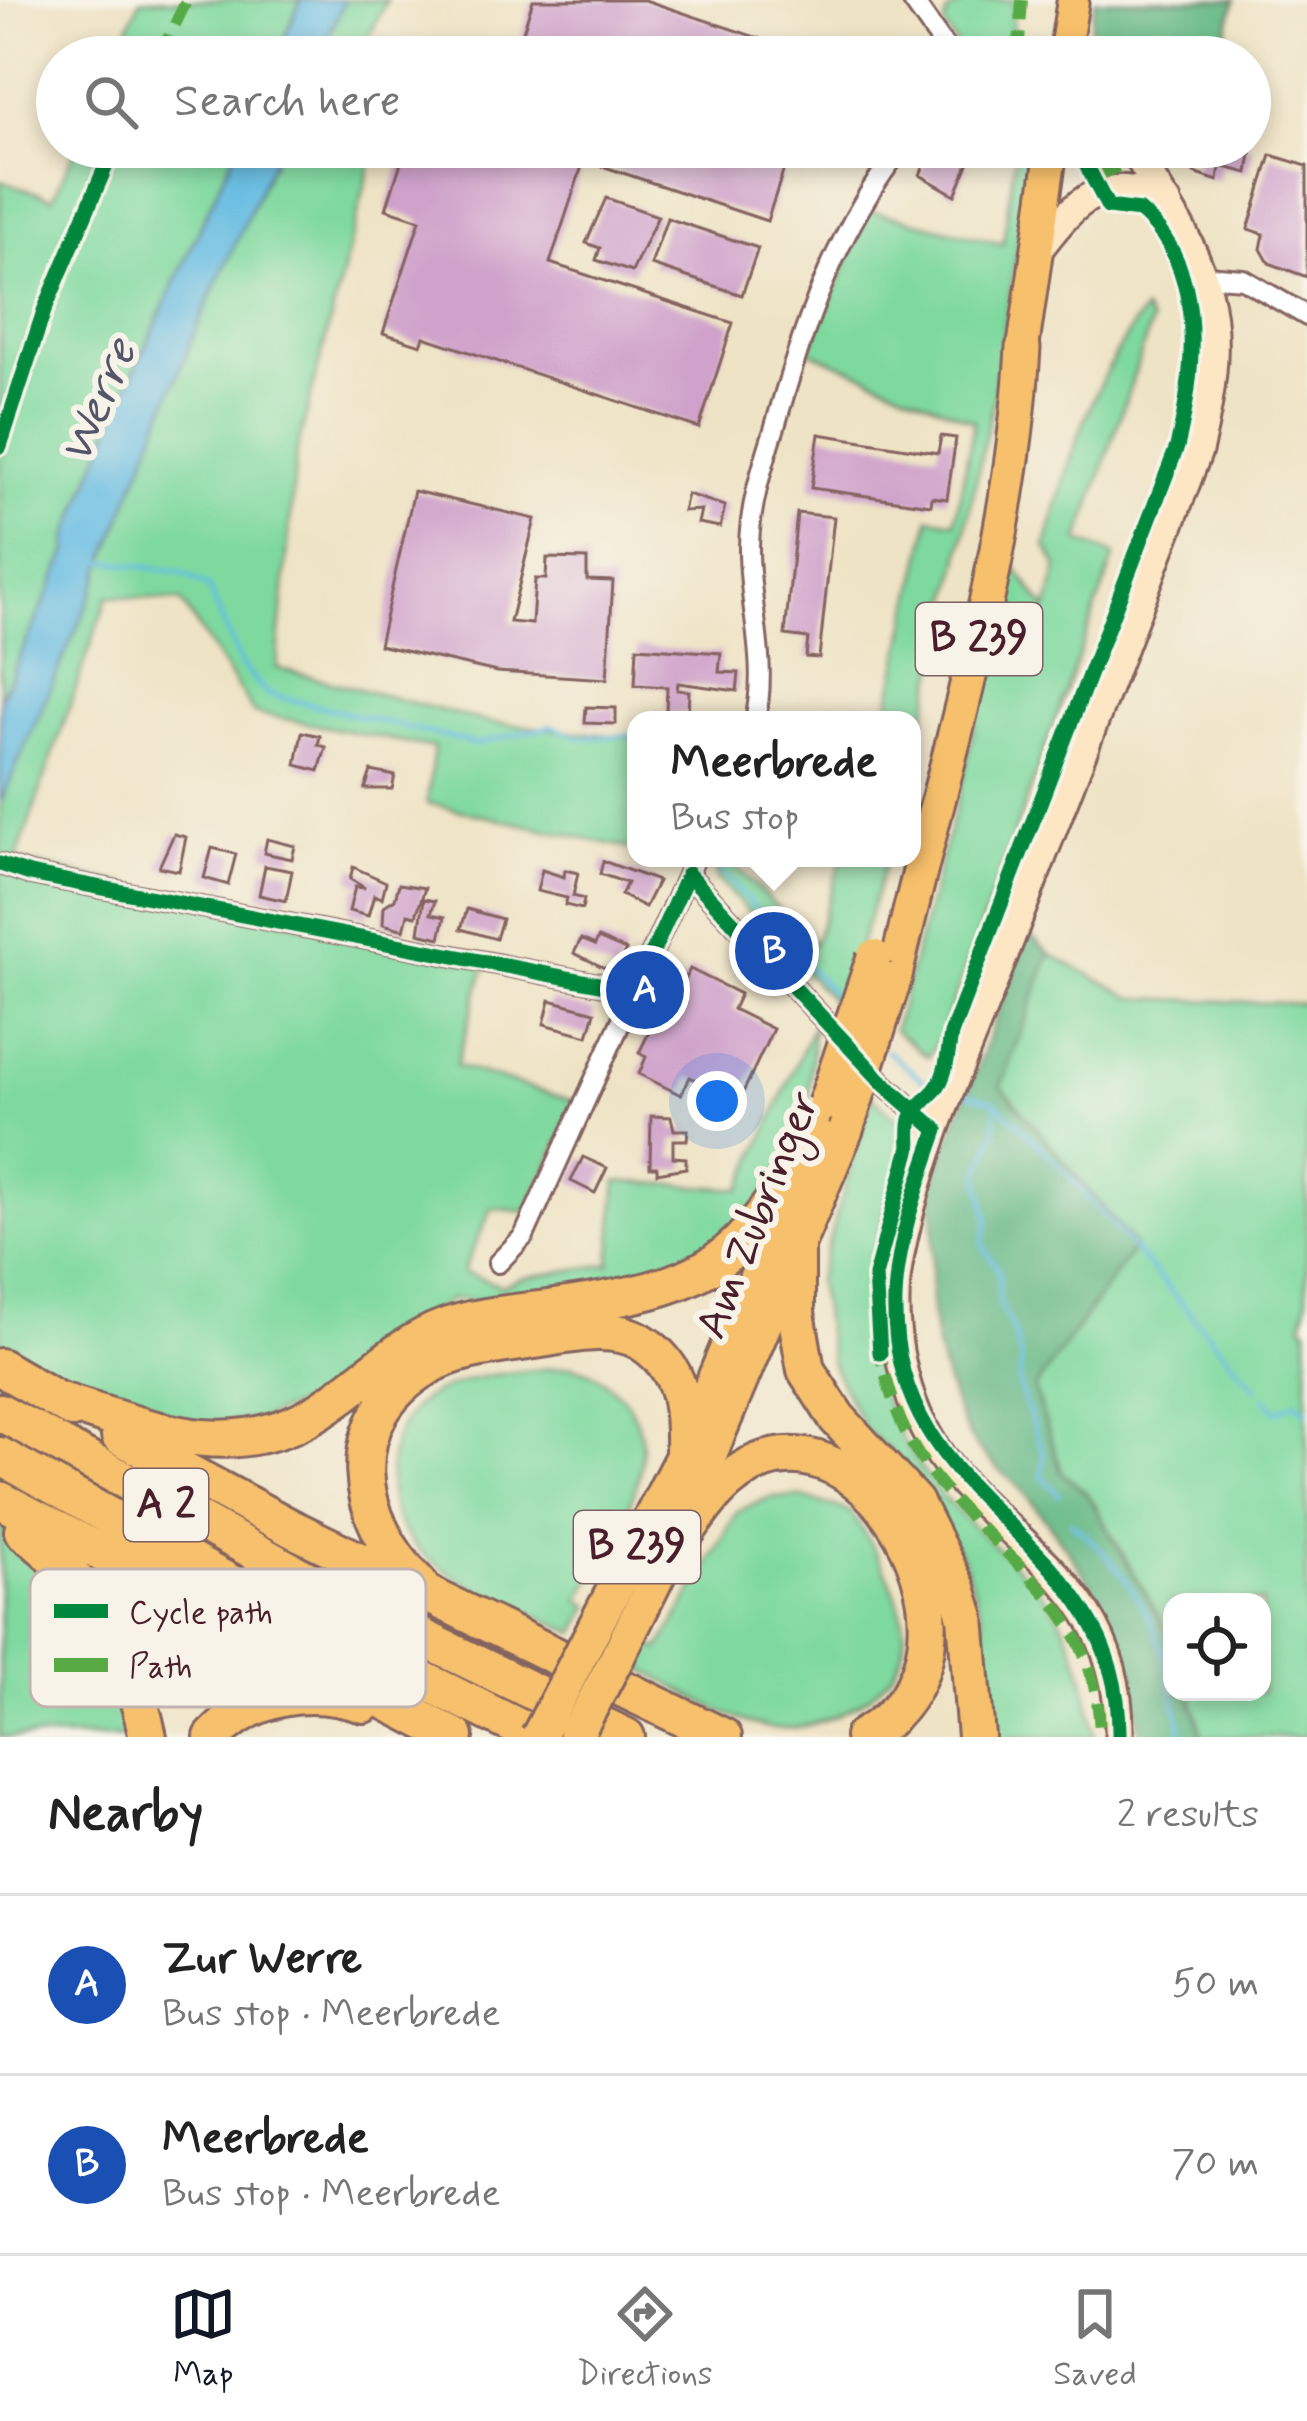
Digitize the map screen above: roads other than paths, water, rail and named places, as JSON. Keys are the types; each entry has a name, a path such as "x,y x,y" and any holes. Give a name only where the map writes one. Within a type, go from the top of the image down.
{"highway":[{"name":"Am Zubringer","path":"921,785 1023,348"},
{"name":"Am Zubringer","path":"921,849 962,718 992,576 1018,431 1023,348"},
{"name":"Am Zubringer","path":"884,968 901,867"},
{"name":"Am Zubringer","path":"575,1737 603,1648 829,1122 916,867"},
{"name":"Am Zubringer","path":"538,1737 664,1563 796,1250 829,1122"},
{"path":"54,1399 188,1440 230,1441 264,1433 314,1413 405,1346 448,1326 630,1297 699,1274 752,1234 829,1122"},
{"path":"796,1250 796,1312 806,1370 837,1418 915,1503 957,1588 966,1617 976,1737"},
{"path":"407,1569 382,1542 364,1475 383,1409 425,1368 477,1349 578,1333 638,1340 675,1377 685,1405 684,1453"},
{"path":"0,1367 377,1569"},
{"name":"A 2","path":"0,1412 287,1569"},
{"name":"A 2","path":"0,1456 205,1569"},
{"path":"664,1563 727,1482 752,1467 806,1458 836,1466 875,1493 920,1574 930,1630 925,1661 904,1705 863,1737"},
{"path":"0,1500 132,1569"},
{"path":"0,1516 54,1554 67,1569"},
{"path":"426,1590 434,1599"},
{"path":"426,1595 722,1736"},
{"name":"A 2","path":"426,1639 626,1737"},
{"name":"A 2","path":"426,1681 538,1737"},
{"path":"141,1707 148,1737"},
{"path":"214,1737 252,1707"},
{"path":"373,1707 441,1730"},
{"path":"397,1707 441,1730"}],"main road":[{"path":"1067,36 1073,0"},
{"name":"Am Zubringer","path":"1023,348 1049,168"},
{"path":"1119,1737 1116,1687 1093,1620 1042,1554 950,1466 914,1406 903,1373 895,1298 900,1252 937,1130 1198,451 1213,381 1206,276 1169,203 1144,168"},
{"path":"1037,250 1074,207 1101,191 1125,187 1169,203"}],"street":[{"path":"937,36 916,7 939,0"},
{"path":"756,711 761,680 749,550 752,506 806,319 873,183 885,168"},
{"path":"1206,276 1243,279 1307,316"},
{"path":"2,864 634,991"},
{"path":"498,1263 524,1237 692,867"},
{"path":"693,867 884,1084 937,1130"}],"water":[{"path":"301,0 345,0 329,36 285,36"},
{"path":"227,168 269,168 193,336 93,591 0,804 0,700 68,551 68,537 122,398"}],"waterway":[{"path":"104,561 181,572 208,587 242,666 267,694 476,744 552,726 582,738 627,736"},
{"path":"717,867 842,1004"},
{"path":"887,1051 924,1081 942,1086"},
{"path":"959,1091 996,1102 1064,1170 1256,1388"},
{"path":"996,1102 995,1133 979,1176 988,1218 983,1246 999,1271 999,1302 1021,1361 1019,1386 1044,1454 1042,1476 1059,1495"},
{"path":"1265,1398 1277,1412 1296,1402 1307,1411"},
{"path":"1071,1523 1122,1575 1163,1653"},
{"path":"1175,1701 1183,1737"}],"place":[{"name":"Meerbrede","path":"774,951"},
{"name":"Zur Werre","path":"645,990"}],"water label":[{"name":"Werre","path":"99,402"}]}
